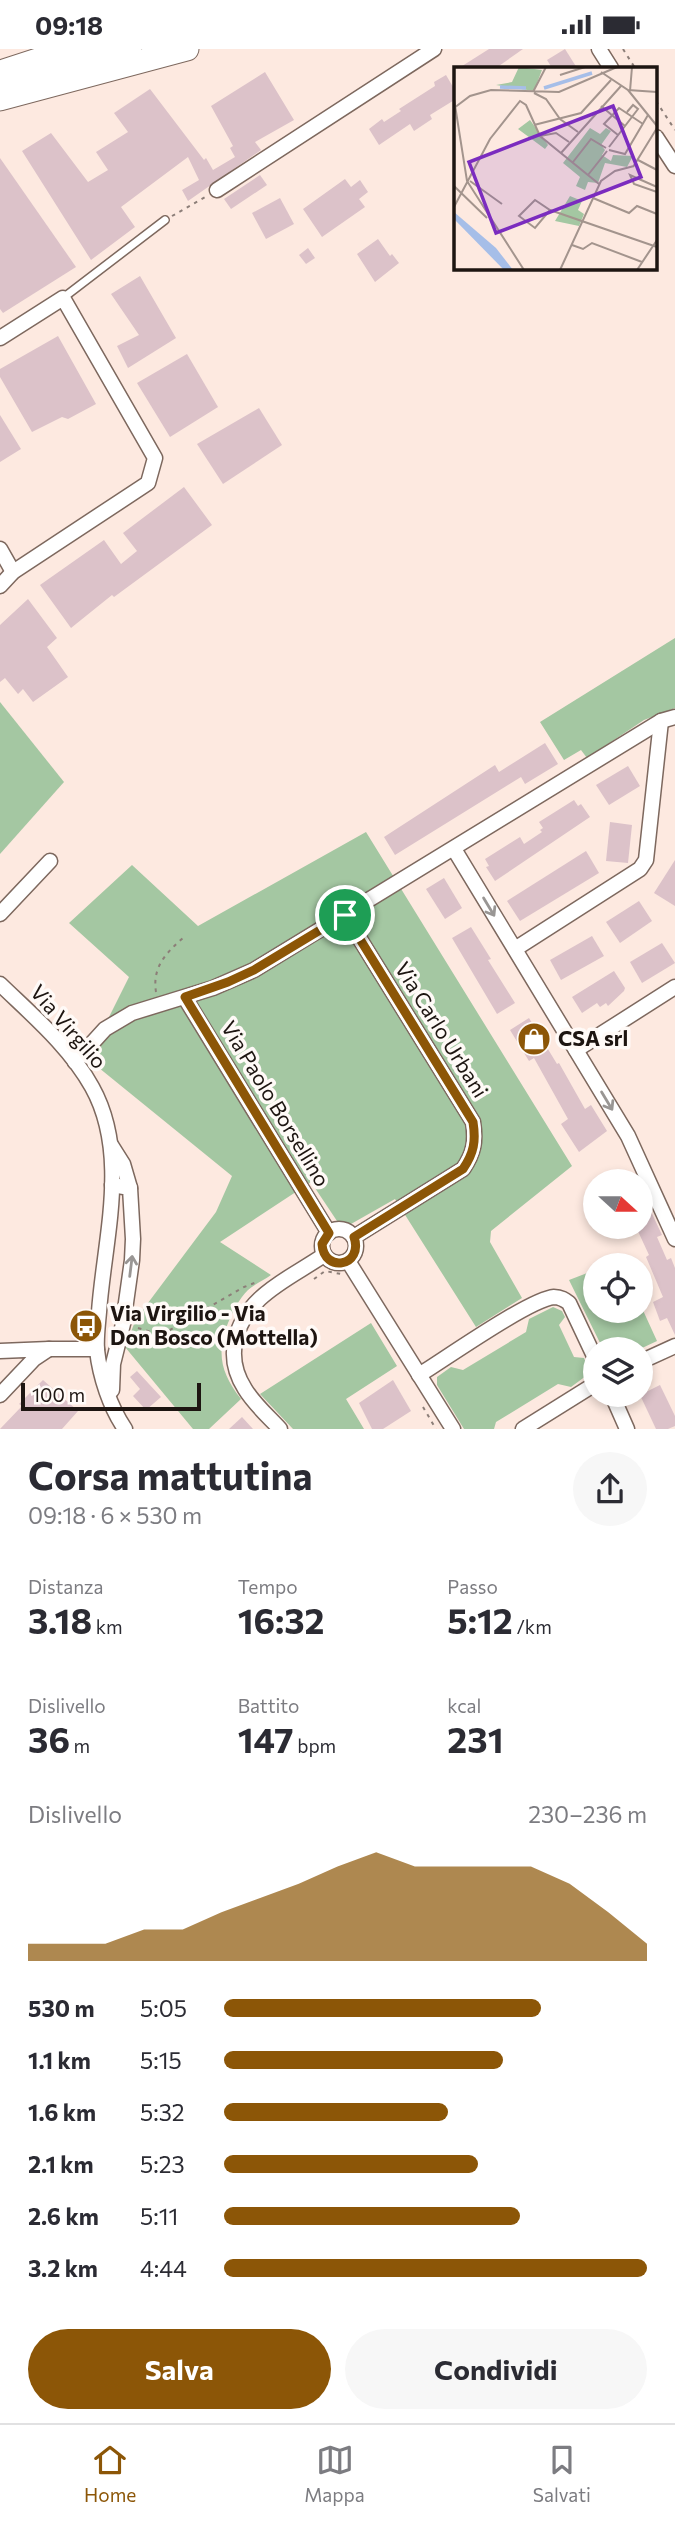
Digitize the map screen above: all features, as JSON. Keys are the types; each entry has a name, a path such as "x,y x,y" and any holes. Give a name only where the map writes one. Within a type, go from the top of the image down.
{"highway":[{"path":"0,85 117,51"}],"main road":[{"path":"0,71 71,49"},
{"path":"0,99 187,49"}],"street":[{"path":"217,190 434,49"},
{"path":"599,49 610,67"},
{"path":"658,140 675,166"},
{"path":"0,338 63,298 155,458 148,483 13,572 0,586"},
{"path":"0,549 13,572"},
{"path":"75,1062 105,1029 132,1013 228,982 254,970 668,719"},
{"path":"515,949 640,869 646,860 668,719"},
{"path":"454,849 628,1136 675,1239"},
{"path":"0,913 50,861"},
{"name":"Via Carlo Urbani","path":"345,915 473,1122 476,1140 471,1157 463,1169 354,1237"},
{"name":"Via Virgilio","path":"0,983 75,1062 93,1088 106,1124 112,1185 97,1349 111,1406 125,1429"},
{"path":"576,1050 675,987"},
{"name":"Via Paolo Borsellino","path":"185,997 329,1233"},
{"path":"110,1144 124,1164 130,1188 133,1239 123,1324 113,1364 111,1406"},
{"path":"112,1185 130,1188"},
{"path":"341,1229 354,1237 355,1252 348,1261 332,1262 324,1255 322,1244 329,1233 341,1229"},
{"path":"280,1429 251,1398 241,1382 234,1353 236,1337 243,1317 258,1299 324,1255"},
{"path":"348,1261 453,1429"},
{"path":"419,1375 524,1310 552,1297 562,1298 569,1303 585,1337"},
{"path":"653,1356 675,1346"},
{"path":"0,1351 32,1354 49,1349 97,1349"},
{"path":"0,1395 32,1354"},
{"path":"523,1429 583,1392"},
{"path":"617,1407 627,1429"}],"lane":[{"path":"63,298 164,220"}],"path":[{"path":"623,49 634,67"},
{"path":"658,104 675,130"},
{"path":"164,220 217,190"},
{"path":"123,1324 162,1335 243,1287 261,1281"}],"green space":[{"path":"675,638 675,708 644,720 587,758 581,750 564,760 540,722"},
{"path":"0,702 64,782 0,854"},
{"path":"366,832 572,1166 491,1231 490,1242 522,1298 476,1327 395,1199 351,1224 337,1221 311,1182 220,1242 271,1275 242,1297 224,1334 222,1363 229,1381 241,1399 209,1429 193,1429 125,1347 136,1319 216,1212 232,1176 88,1059 129,977 69,923 132,865 198,926"},
{"path":"583,1275 583,1308 569,1280"},
{"path":"553,1307 562,1311 565,1317 559,1325 574,1357 583,1358 583,1378 571,1387 558,1384 496,1422 494,1429 464,1429 437,1385 437,1377 451,1367 463,1370 526,1332 529,1319"},
{"path":"371,1323 397,1366 346,1399 364,1429 293,1429 260,1394"},
{"path":"590,1323 649,1323 657,1341 653,1343 653,1337 597,1337"}],"building":[{"path":"489,49 523,49 497,67 461,67"},
{"path":"565,49 576,67 551,67 547,60"},
{"path":"265,72 294,120 255,142 261,150 188,201 182,190 199,180 188,157 121,207 135,227 91,260 22,151 51,133 88,182 108,170 96,152 128,132 114,113 150,89 213,170 235,157 230,148 233,146 211,106"},
{"path":"446,75 454,89 454,100 430,115 432,119 414,131 410,124 379,145 369,129 382,119 384,122 401,111 399,109 435,86 434,82"},
{"path":"0,158 76,267 3,313 0,309"},
{"path":"260,175 267,185 231,209 224,199"},
{"path":"345,179 351,187 360,180 368,192 359,199 365,207 322,237 303,209"},
{"path":"280,198 294,224 266,239 252,213"},
{"path":"378,239 390,256 392,254 399,263 375,282 357,254"},
{"path":"308,248 315,258 306,264 299,255"},
{"path":"140,276 176,338 128,368 117,346 139,335 111,294"},
{"path":"58,336 96,404 68,419 62,417 32,432 0,377 0,369"},
{"path":"187,354 218,407 170,437 137,383"},
{"path":"259,408 282,445 223,484 197,444"},
{"path":"0,415 21,449 0,462"},
{"path":"184,487 212,525 114,597 112,595 71,628 40,585 104,540 121,564 137,551 123,533"},
{"path":"28,599 57,638 47,647 68,677 33,702 23,689 18,694 5,678 0,682 0,625"},
{"path":"545,743 558,764 525,784 521,777 395,855 384,837 495,765 499,772"},
{"path":"628,766 640,786 609,805 596,785"},
{"path":"574,800 578,806 581,804 590,817 495,881 486,867 489,866 485,859 520,837 524,844 542,832 540,830 543,828 539,822"},
{"path":"610,822 632,825 628,863 606,861"},
{"path":"586,851 599,873 520,921 507,901"},
{"path":"675,860 675,906 654,893"},
{"path":"444,878 462,908 445,919 426,889"},
{"path":"639,901 652,921 620,943 606,922"},
{"path":"471,927 515,1003 497,1014 452,938"},
{"path":"592,936 604,956 561,980 550,960"},
{"path":"662,943 675,963 642,983 630,962"},
{"path":"614,971 625,988 624,991 608,1006 606,1003 600,1007 597,1003 582,1013 572,997"},
{"path":"529,1018 585,1109 591,1105 607,1131 579,1152 561,1124 568,1119 534,1058 529,1061 510,1030"},
{"path":"653,1216 662,1235 657,1237 667,1260 671,1258 675,1268 675,1335 667,1318 660,1321 653,1302 663,1297 653,1273 653,1253 648,1253 642,1239 653,1239"},
{"path":"137,1371 161,1397 146,1410 133,1396 140,1389 130,1377"},
{"path":"43,1380 78,1411 62,1429 0,1429 22,1406 19,1404"},
{"path":"393,1380 411,1411 383,1429 372,1429 359,1403"},
{"path":"660,1385 675,1416 675,1426 656,1429 646,1407 653,1407 653,1388"},
{"path":"242,1417 253,1429 229,1429"}],"place":[{"name":"CSA srl","path":"534,1039"},
{"name":"Via Virgilio - Via Don Bosco (Mottella)","path":"86,1326"}],"route":[{"path":"345,915 473,1122 476,1140 471,1157 463,1169 354,1237 356,1247 353,1257 349,1261 338,1263 332,1262 324,1255 323,1239 329,1233 185,997 254,970 345,915"}]}
